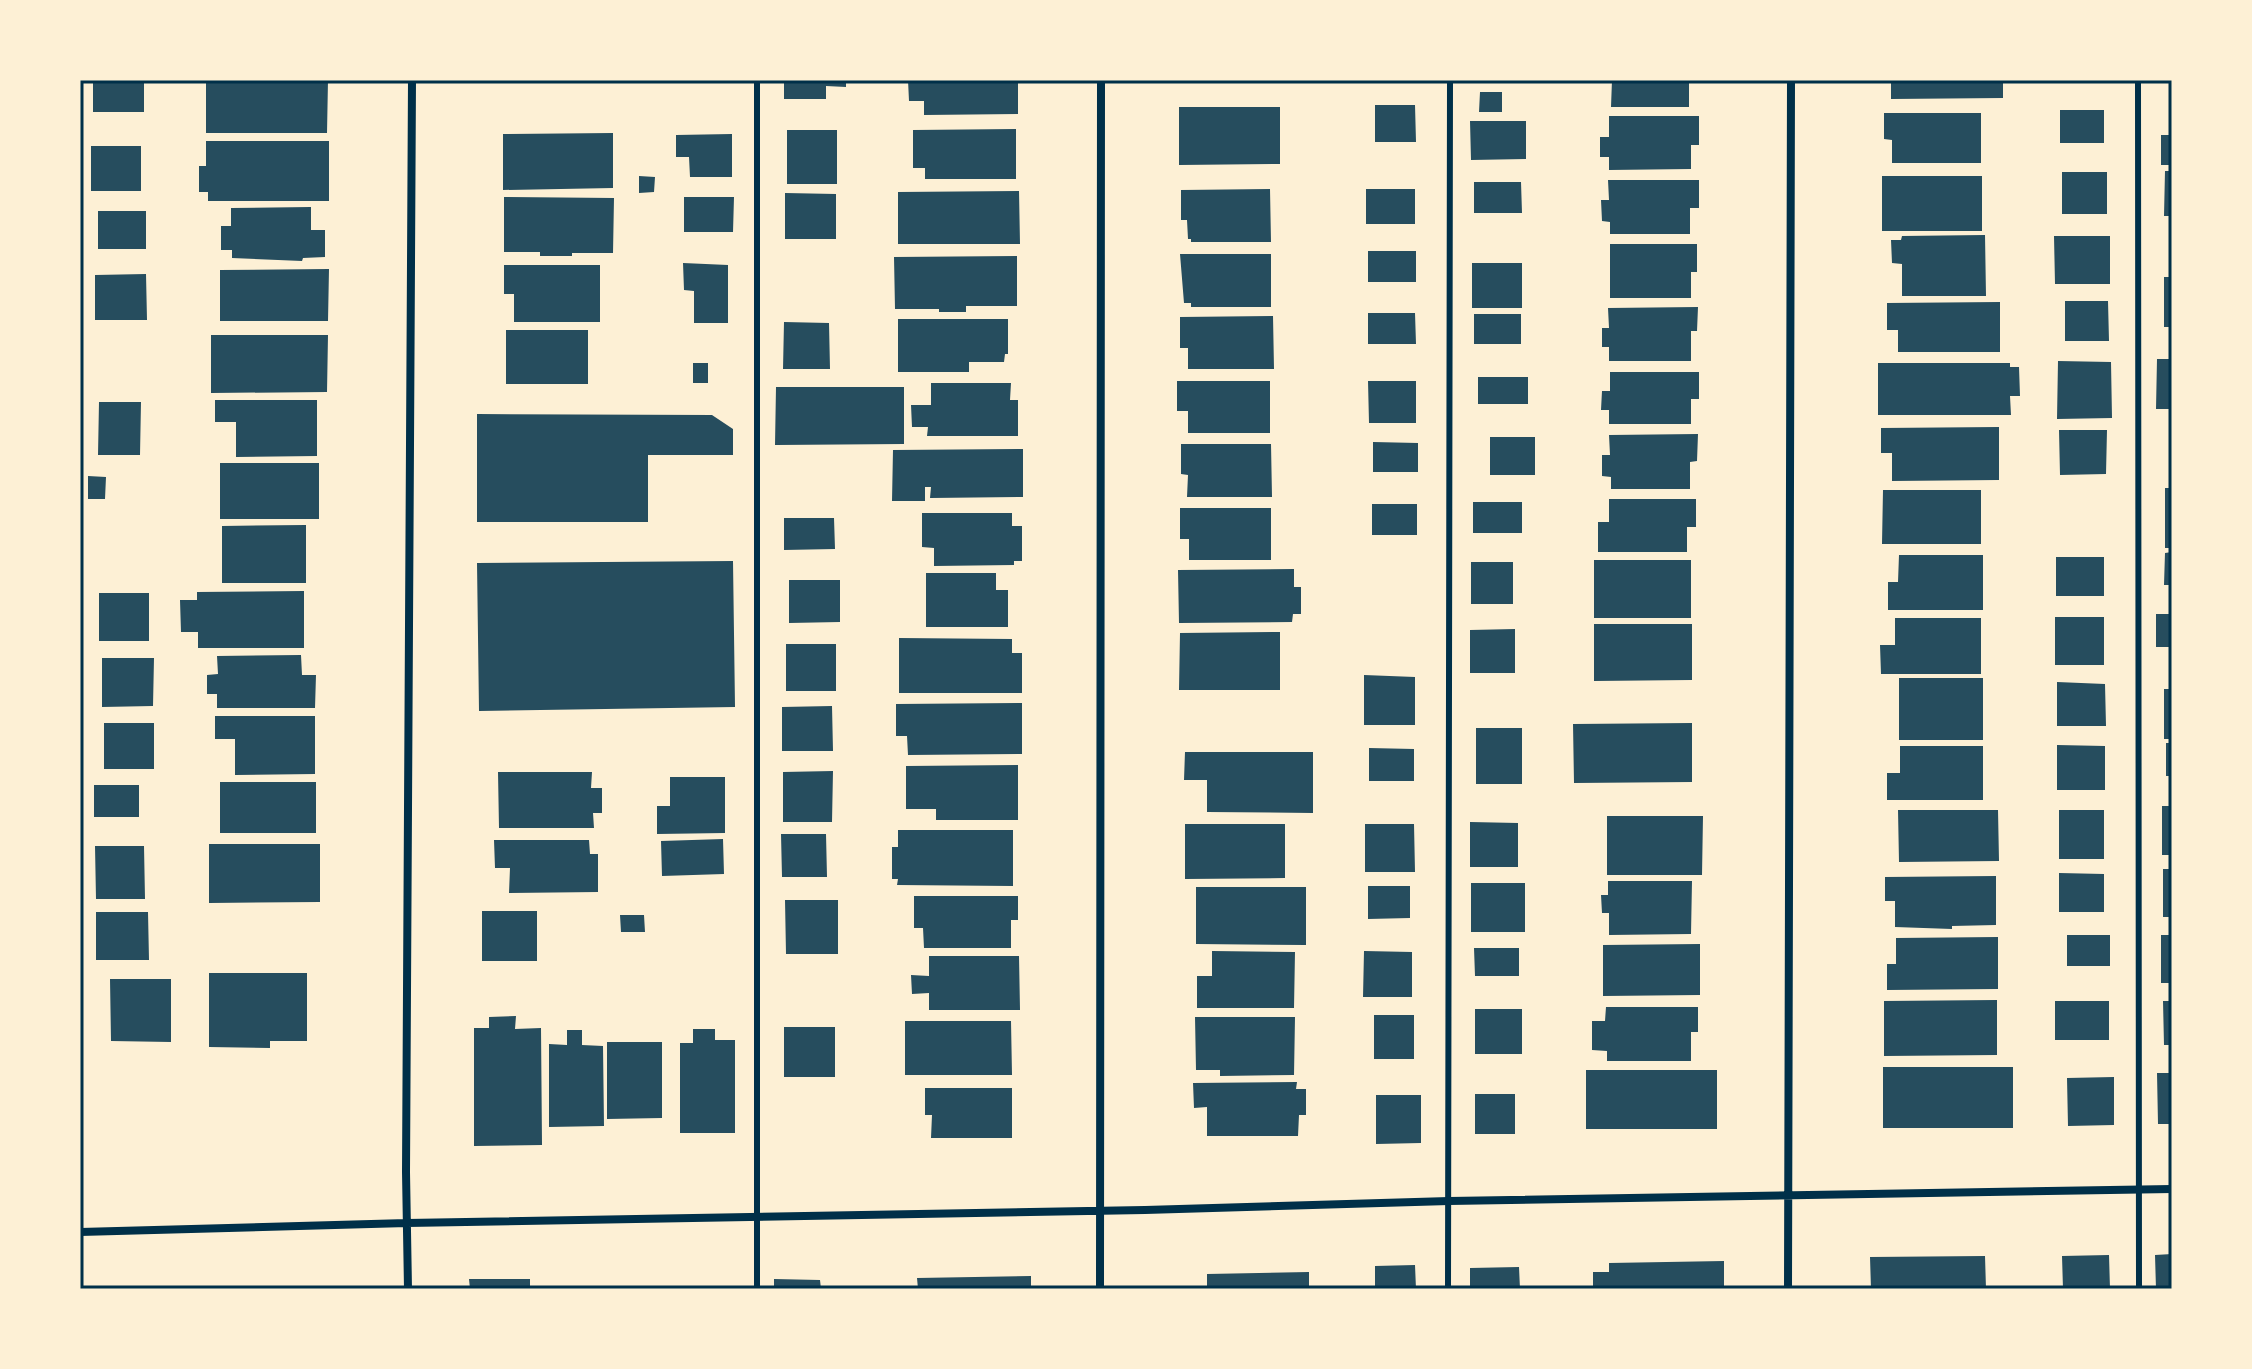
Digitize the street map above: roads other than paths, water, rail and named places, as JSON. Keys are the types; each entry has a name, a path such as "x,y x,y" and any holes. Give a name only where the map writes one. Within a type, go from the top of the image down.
{"street":[{"path":"408,1289 412,80"},
{"path":"1100,1289 1101,80"},
{"path":"1788,1289 1791,80"},
{"path":"80,1232 1449,1201 2172,1189"}],"lane":[{"path":"757,80 757,1289"},
{"path":"1448,1289 1450,80"},
{"path":"2138,80 2139,1289"}]}
